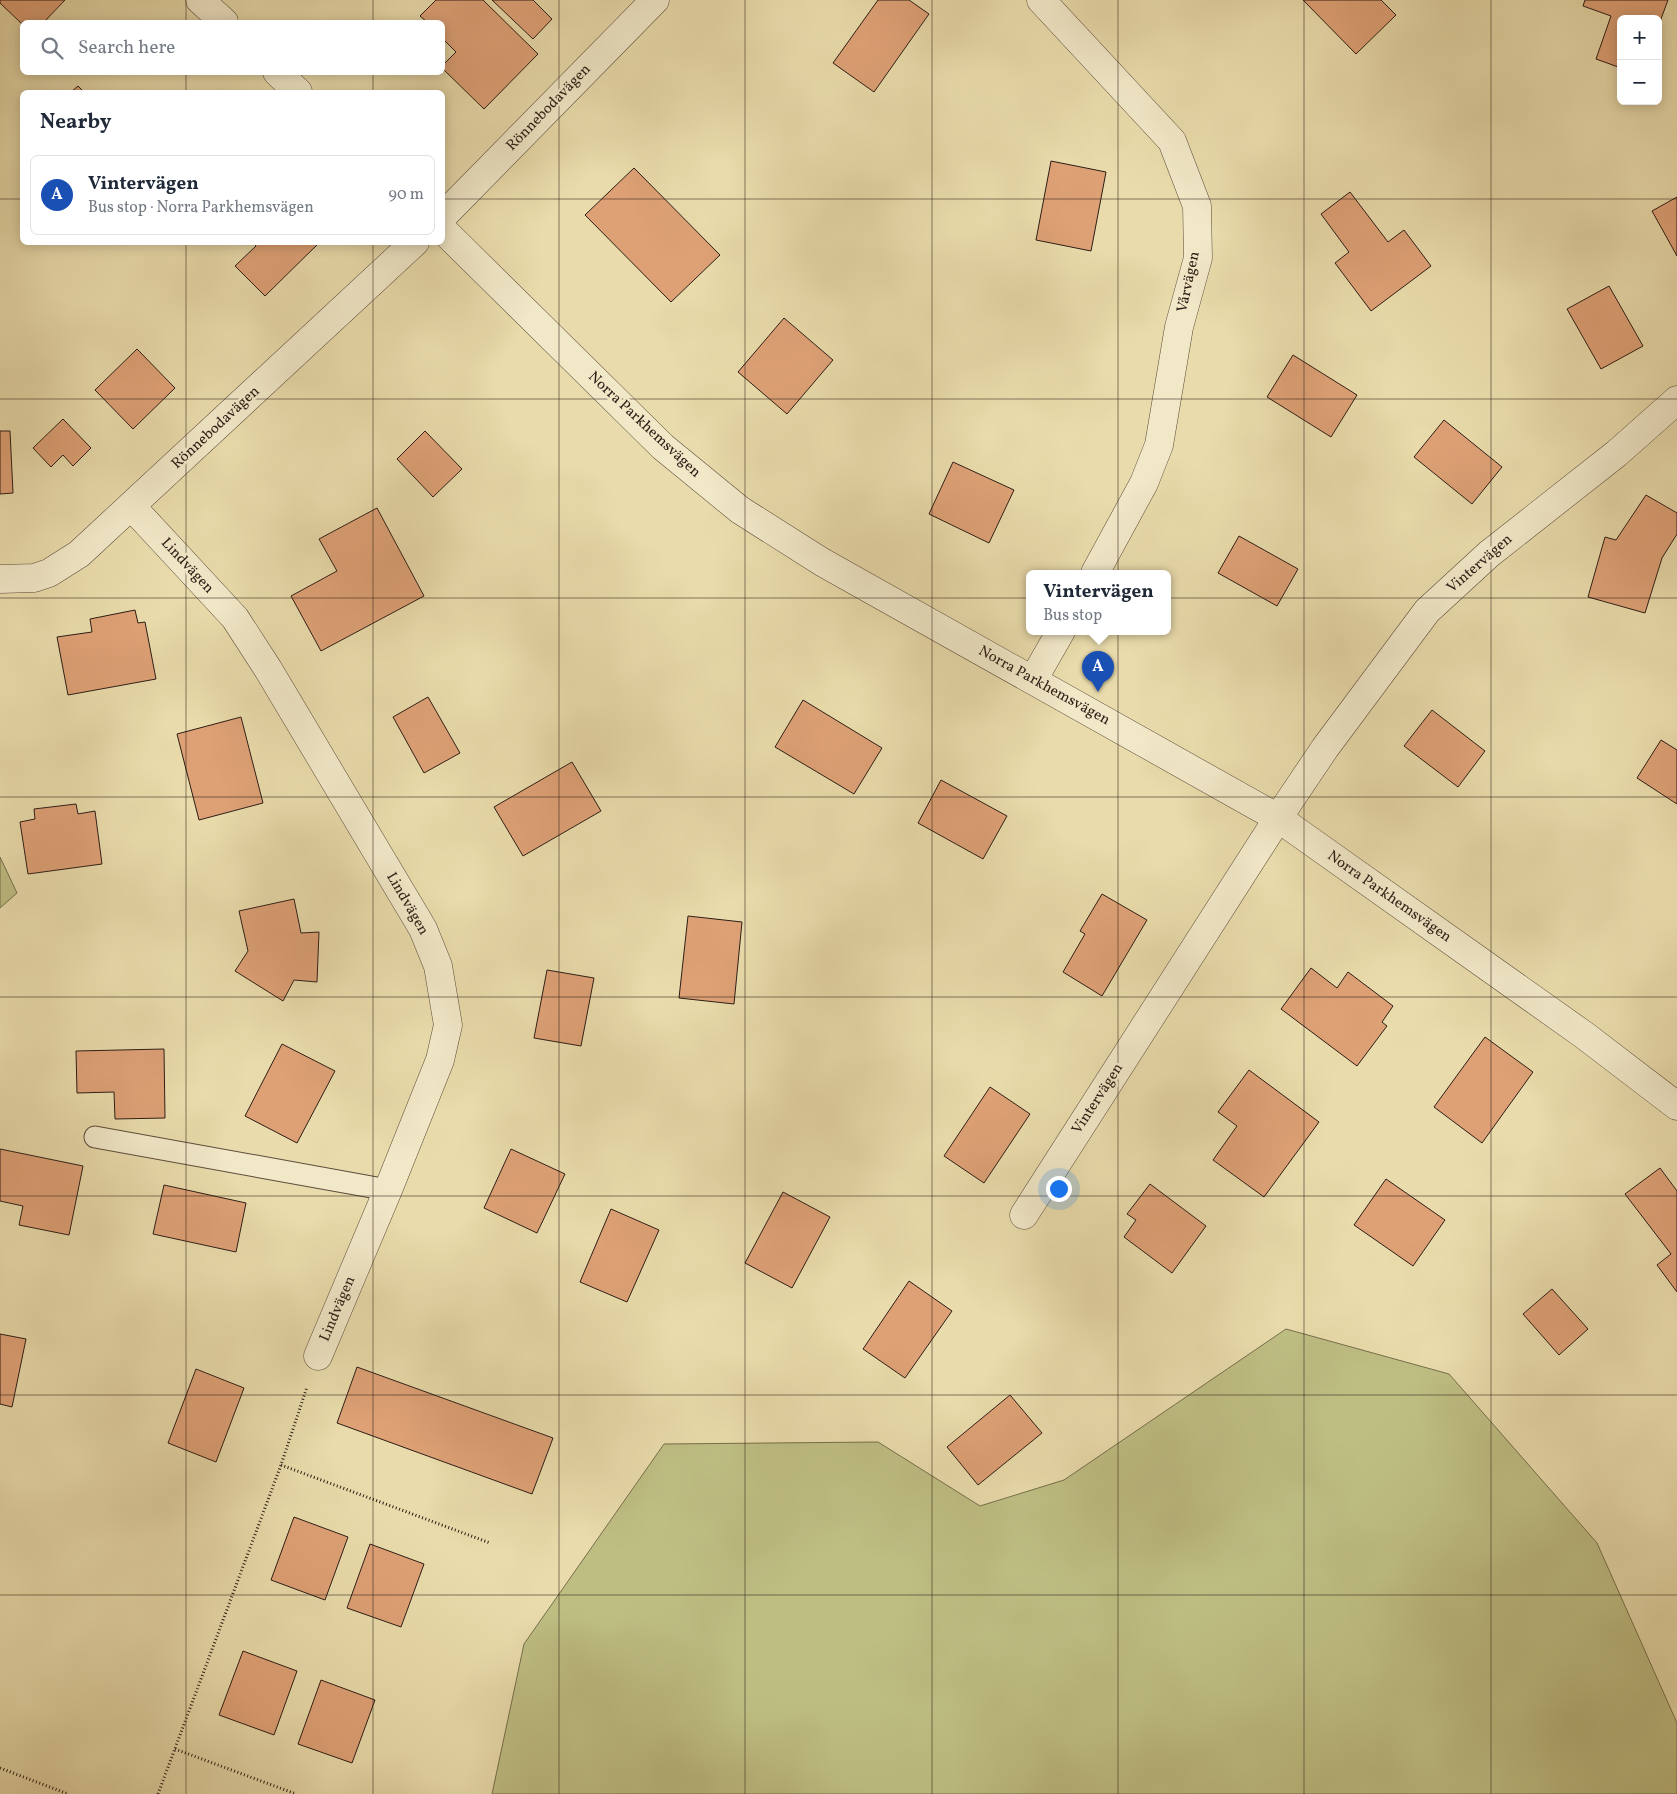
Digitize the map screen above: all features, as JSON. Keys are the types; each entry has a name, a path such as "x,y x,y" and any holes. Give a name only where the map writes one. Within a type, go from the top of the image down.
{"street":[{"path":"200,0 222,20"},
{"name":"Rönnebodavägen","path":"445,214 655,0"},
{"name":"Vårvägen","path":"1041,0 1172,141 1196,206 1198,258 1180,327 1158,445 1144,483 1097,570"},
{"path":"280,75 296,90"},
{"name":"Norra Parkhemsvägen","path":"445,232 663,447 740,510 822,562 1278,818 1584,1035 1677,1106"},
{"name":"Rönnebodavägen","path":"0,579 34,578 49,573 79,554 412,245"},
{"name":"Vintervägen","path":"1024,1215 1278,818 1325,748 1426,610 1489,554 1616,454 1677,400"},
{"name":"Lindvägen","path":"132,506 240,625 424,930 438,966 448,1025 440,1060 318,1356"},
{"path":"1033,680 1060,635"}],"lane":[{"path":"96,1137 388,1190"}],"path":[{"path":"158,1794 281,1466 318,1356"},
{"path":"281,1466 490,1543"},
{"path":"175,1749 296,1794"},
{"path":"0,1768 68,1794"}],"green space":[{"path":"0,857 17,893 0,908"},
{"path":"1286,1329 1449,1374 1597,1543 1677,1723 1677,1794 492,1794 524,1644 664,1444 878,1442 980,1506 1064,1480"}],"building":[{"path":"0,0 65,0 46,20 20,20 20,22 0,3"},
{"path":"436,0 483,0 538,54 484,109 445,71 445,63 456,52 445,41 445,20 425,20 420,16"},
{"path":"492,0 533,0 552,19 533,39"},
{"path":"878,0 909,0 929,14 874,92 833,63"},
{"path":"1303,0 1381,0 1396,15 1356,54"},
{"path":"1585,0 1668,0 1662,16 1617,15 1617,67 1596,59 1611,16 1583,6"},
{"path":"78,86 82,90 73,90"},
{"path":"1051,161 1106,172 1091,251 1036,240"},
{"path":"634,168 720,255 671,302 585,215"},
{"path":"1350,192 1388,242 1404,230 1431,266 1371,311 1335,263 1349,252 1321,214"},
{"path":"1677,197 1677,256 1652,211"},
{"path":"317,245 265,296 235,266 256,246"},
{"path":"1609,286 1643,346 1601,369 1567,309"},
{"path":"784,318 833,360 787,414 738,372"},
{"path":"137,349 175,388 133,429 95,390"},
{"path":"1293,355 1357,395 1331,437 1267,397"},
{"path":"63,419 91,448 73,466 63,455 51,467 33,448"},
{"path":"1444,420 1502,467 1472,504 1414,457"},
{"path":"0,431 10,431 13,493 0,494"},
{"path":"425,431 462,469 433,497 397,459"},
{"path":"953,462 1014,490 989,543 929,514"},
{"path":"1646,495 1677,513 1677,534 1662,558 1645,613 1588,597 1605,537 1616,540"},
{"path":"377,508 424,596 321,651 291,596 337,571 319,539"},
{"path":"1239,536 1298,569 1277,606 1218,573"},
{"path":"135,610 138,623 145,622 156,679 68,695 57,637 92,632 90,619"},
{"path":"428,697 460,753 424,773 393,717"},
{"path":"803,700 882,748 854,794 775,747"},
{"path":"1432,710 1485,751 1458,787 1404,746"},
{"path":"241,717 263,803 199,820 177,734"},
{"path":"1661,740 1677,750 1677,804 1637,778"},
{"path":"572,762 601,811 523,856 494,807"},
{"path":"941,780 1007,816 983,859 918,823"},
{"path":"76,804 78,814 95,811 102,864 28,874 20,822 35,819 34,809"},
{"path":"1102,894 1147,920 1102,996 1063,972 1085,934 1080,931"},
{"path":"294,899 301,933 319,932 317,982 294,980 283,1001 235,971 248,951 239,911"},
{"path":"688,916 742,922 734,1004 679,998"},
{"path":"1311,968 1337,988 1348,972 1393,1006 1382,1022 1387,1026 1357,1066 1281,1009"},
{"path":"547,970 594,978 581,1046 534,1038"},
{"path":"1485,1037 1533,1072 1482,1143 1434,1107"},
{"path":"282,1044 335,1071 297,1143 245,1116"},
{"path":"164,1049 165,1118 115,1119 114,1092 77,1093 76,1051"},
{"path":"1249,1070 1319,1122 1264,1197 1213,1160 1237,1126 1218,1112"},
{"path":"990,1087 1030,1114 984,1183 944,1156"},
{"path":"0,1149 83,1166 69,1235 19,1225 23,1206 0,1201"},
{"path":"511,1149 565,1174 537,1233 484,1208"},
{"path":"1660,1168 1677,1191 1677,1292 1657,1265 1671,1254 1625,1194"},
{"path":"1386,1179 1445,1220 1413,1266 1354,1225"},
{"path":"1150,1184 1206,1226 1172,1273 1124,1237 1136,1220 1127,1214"},
{"path":"164,1185 246,1203 236,1252 153,1234"},
{"path":"783,1192 830,1217 792,1288 745,1263"},
{"path":"611,1209 659,1230 627,1302 580,1282"},
{"path":"909,1281 952,1311 905,1378 863,1349"},
{"path":"1552,1289 1588,1329 1559,1355 1523,1314"},
{"path":"0,1334 26,1339 12,1407 0,1404"},
{"path":"357,1367 553,1438 532,1494 337,1423"},
{"path":"196,1369 244,1388 216,1462 168,1443"},
{"path":"1010,1395 1042,1433 978,1485 947,1447"},
{"path":"294,1517 348,1537 325,1600 271,1580"},
{"path":"370,1544 424,1564 401,1627 347,1608"},
{"path":"243,1651 297,1671 274,1735 219,1715"},
{"path":"321,1680 375,1700 352,1763 298,1744"}],"place":[{"name":"Vintervägen","path":"1098,692"}]}
